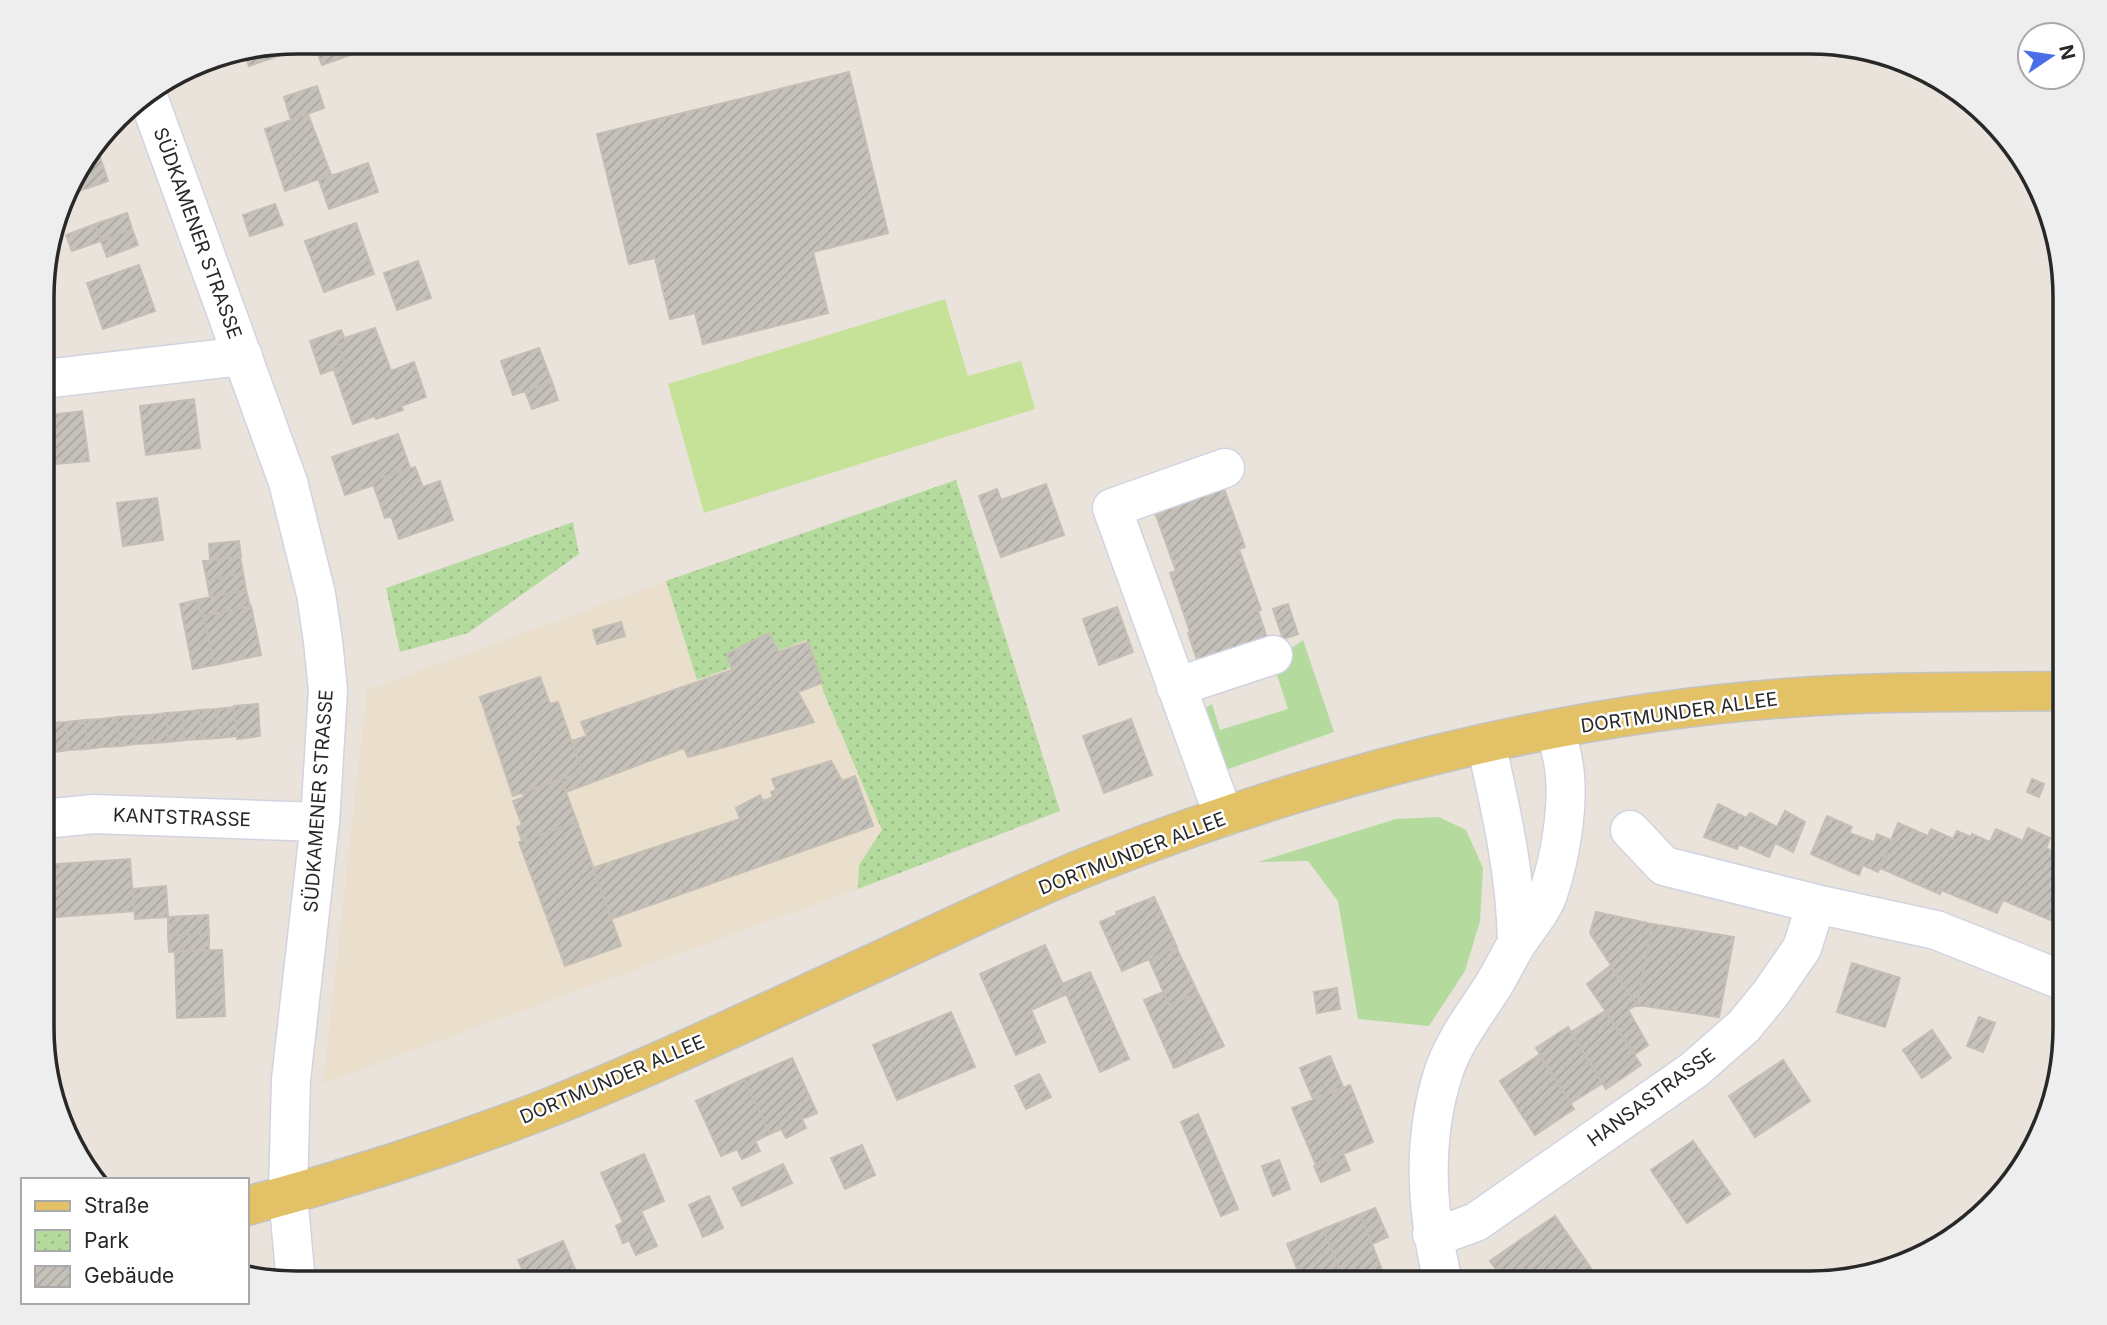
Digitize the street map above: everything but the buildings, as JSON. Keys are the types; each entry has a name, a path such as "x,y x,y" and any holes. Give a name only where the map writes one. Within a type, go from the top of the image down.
{"main road":[{"name":"DORTMUNDER ALLEE","path":"248,1206 430,1151 548,1108 1093,864 1224,817 1412,760 1556,729 1688,708 1789,697 2052,691"}],"street":[{"name":"SÜDKAMENER STRASSE","path":"151,104 288,482 316,594 328,690 320,822 291,1080 288,1195 295,1271"},
{"path":"54,378 243,356"},
{"path":"1224,817 1112,508 1226,468"},
{"path":"1176,687 1273,655"},
{"path":"1440,1270 1432,1234 1427,1179 1432,1121 1444,1073 1463,1032 1549,892 1563,829 1565,777 1556,729"},
{"path":"1486,743 1514,882 1517,943"},
{"name":"KANTSTRASSE","path":"54,818 94,814 320,822"},
{"path":"1630,830 1664,866 1816,904 1936,930 2052,976"},
{"name":"HANSASTRASSE","path":"1432,1234 1476,1222 1704,1061 1744,1026 1771,993 1802,948 1816,904"}],"shaded area":[{"path":"956,480 1060,811 858,889 323,1083 367,690 666,581"}],"green space":[{"path":"945,299 968,376 1021,361 1035,409 704,513 668,384"},
{"path":"956,480 1060,811 858,889 859,865 882,830 824,693 807,640 697,680 666,581"},
{"path":"573,522 579,554 468,633 400,652 386,588"},
{"path":"1303,640 1334,732 1217,773 1202,710 1212,704 1220,730 1288,709 1276,672 1289,650"},
{"path":"1439,817 1466,830 1483,868 1480,921 1465,971 1429,1026 1358,1019 1338,901 1308,861 1258,862 1396,819"}]}
